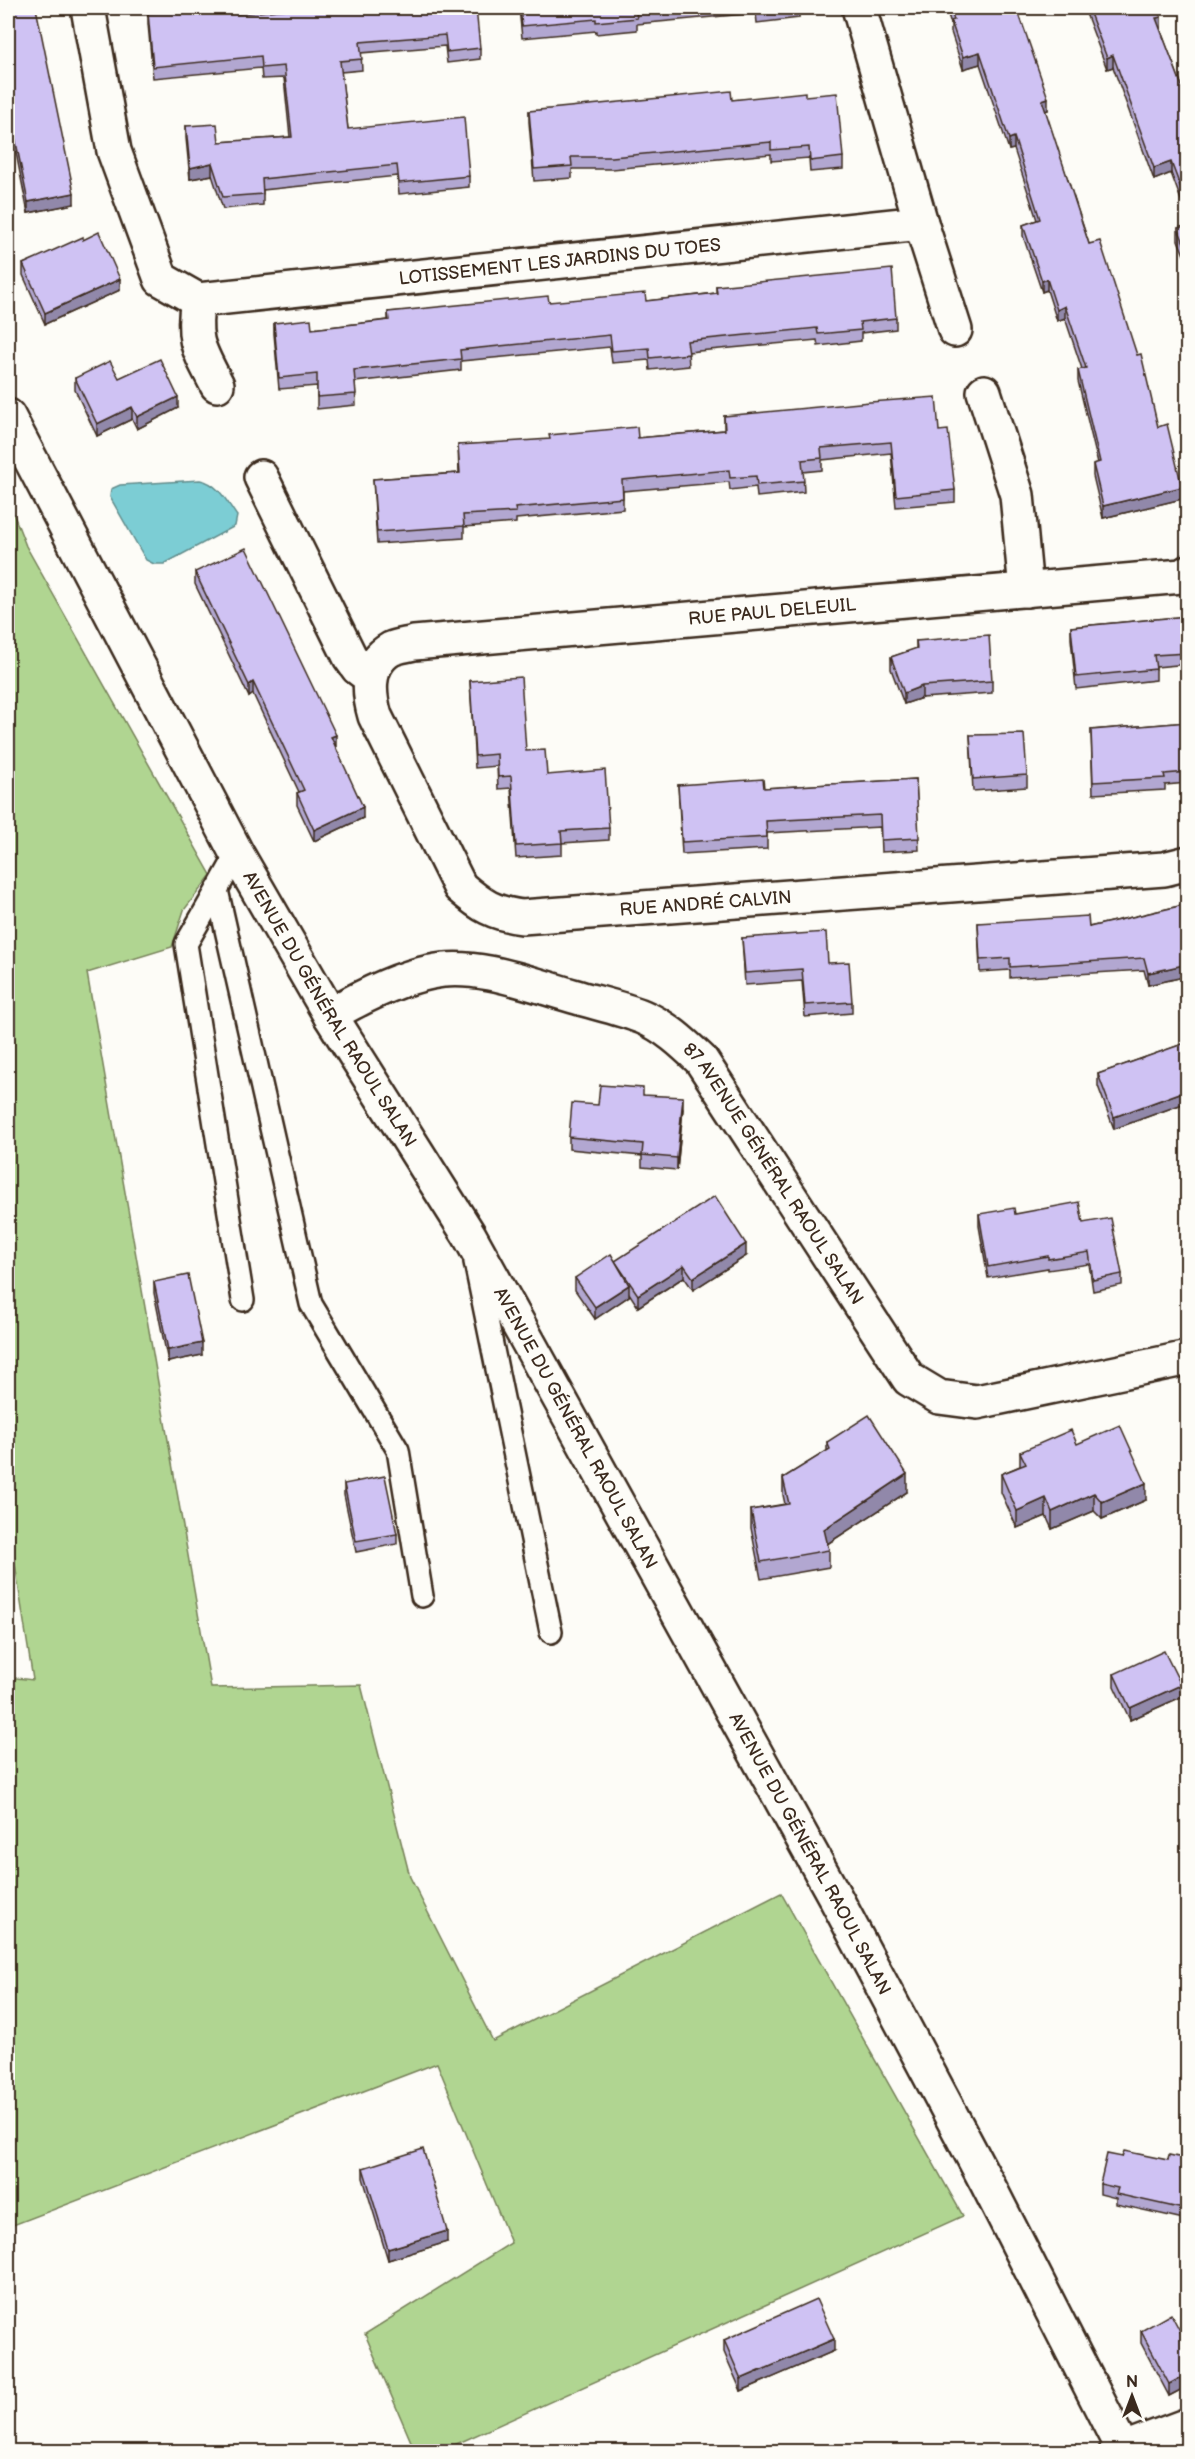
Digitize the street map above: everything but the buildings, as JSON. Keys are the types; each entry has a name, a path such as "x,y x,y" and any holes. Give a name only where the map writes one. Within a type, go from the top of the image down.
{"street":[{"path":"88,8 114,151 161,279 198,300 194,322 197,346 217,385"},
{"path":"859,8 921,223 955,330"},
{"name":"LOTISSEMENT LES JARDINS DU TOES","path":"198,300 921,223"},
{"path":"984,392 1017,495 1026,590"},
{"name":"AVENUE DU GÉNÉRAL RAOUL SALAN","path":"8,416 237,854 330,1015 469,1235 839,1905 982,2173 1121,2451"},
{"path":"261,477 350,657 358,668 370,677"},
{"name":"RUE PAUL DELEUIL","path":"370,677 379,659 392,649 414,643 1182,576 1188,572"},
{"name":"RUE ANDRÉ CALVIN","path":"370,677 369,697 375,716 460,888 480,904 498,914 538,915 1164,868 1188,863"},
{"name":"87 AVENUE GÉNÉRAL RAOUL SALAN","path":"330,1015 354,1001 405,980 432,971 460,970 497,975 611,1007 644,1018 674,1036 701,1060 909,1379 939,1397 977,1402 1188,1358"},
{"path":"1121,2451 1188,2425"}],"lane":[{"path":"237,854 186,944 243,1300"},
{"path":"217,890 311,1304 398,1450 422,1596"},
{"path":"469,1235 550,1632"}],"green space":[{"path":"8,500 26,546 211,875 184,910 172,947 87,973 211,1688 361,1685 410,1877 493,2041 781,1893 963,2216 441,2451 415,2451 365,2334 511,2243 437,2063 8,2227 8,1677 33,1680 8,1519"}],"water":[{"path":"200,480 212,485 226,499 237,516 235,526 164,564 154,564 146,560 110,497 111,489 120,485"}]}
